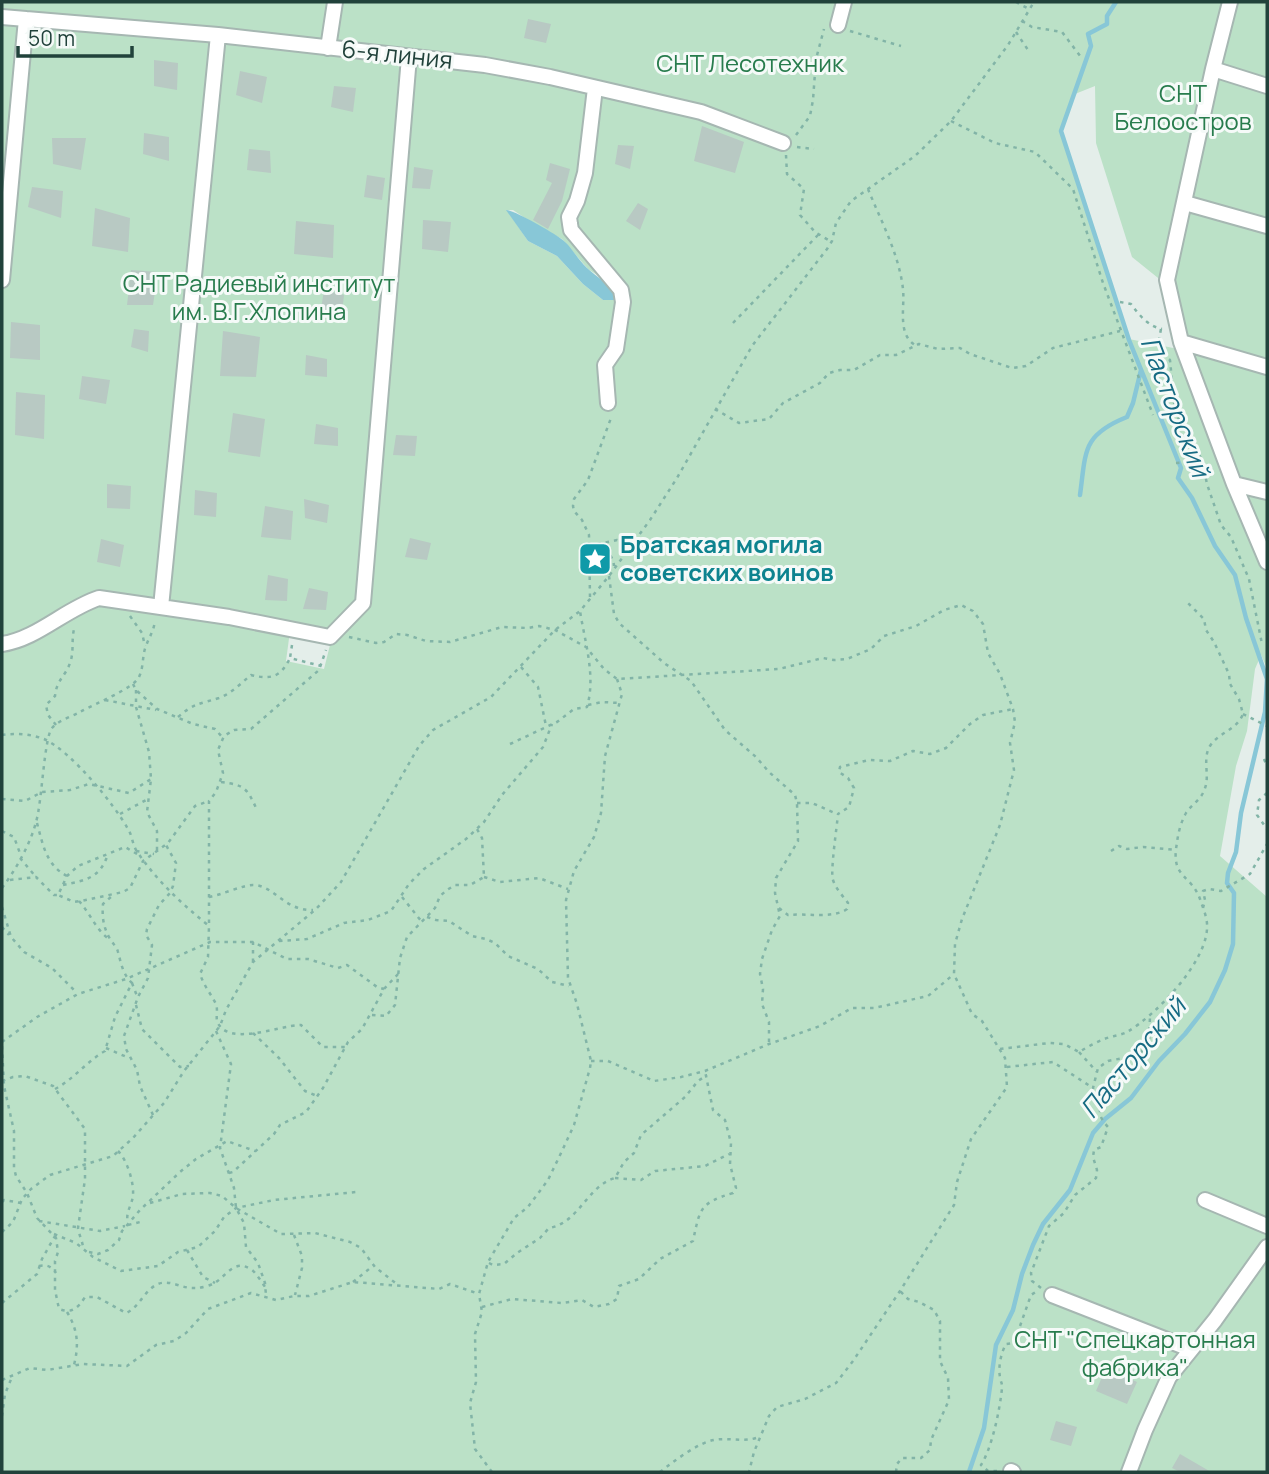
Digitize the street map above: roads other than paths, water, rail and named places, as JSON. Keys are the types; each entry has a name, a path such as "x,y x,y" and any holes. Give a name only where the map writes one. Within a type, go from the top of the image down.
{"street":[{"path":"328,48 335,2"},
{"path":"838,25 844,2"},
{"path":"1230,2 1167,280 1181,342 1234,484 1267,562"},
{"name":"6-я линия","path":"2,17 218,36 485,65 701,112 787,145"},
{"path":"2,281 26,19"},
{"path":"161,607 218,36"},
{"path":"2,644 16,642 82,603 99,598 229,617 331,636 363,603 410,57"},
{"path":"1213,69 1267,86"},
{"path":"594,88 585,173 569,217 571,230 621,290 623,302 616,349 605,366 608,403"},
{"path":"1185,202 1267,226"},
{"path":"1181,342 1267,367"},
{"path":"1234,484 1267,492"},
{"path":"1205,1200 1267,1226"},
{"path":"1129,1472 1169,1377 1215,1320 1267,1247"},
{"path":"1052,1295 1190,1349"}],"water":[{"path":"506,210 533,222 564,241 587,268 616,293 615,300 603,300 583,284 557,256 528,241"}],"waterway":[{"name":"Пасторский","path":"969,1472 984,1428 996,1345 1013,1310 1022,1274 1043,1224 1070,1190 1093,1133 1105,1119 1131,1098 1159,1061 1185,1034 1210,1002 1225,970 1233,944 1234,893 1227,883 1228,873 1236,852 1241,813 1265,712 1267,679 1246,618 1235,575 1215,546 1192,498 1178,478 1181,468 1129,340 1061,131 1091,46 1088,34 1107,24 1107,16 1116,2"},
{"path":"1080,495 1089,446 1102,431 1127,417 1141,370"}],"place":[{"name":"Братская могила советских воинов","path":"595,559"}],"park label":[{"name":"СНТ Лесотехник","path":"750,64"},
{"name":"СНТ Белоостров","path":"1183,108"},
{"name":"СНТ Радиевый институт им. В.Г.Хлопина","path":"259,298"},
{"name":"СНТ \"Спецкартонная фабрика\"","path":"1135,1354"}]}
